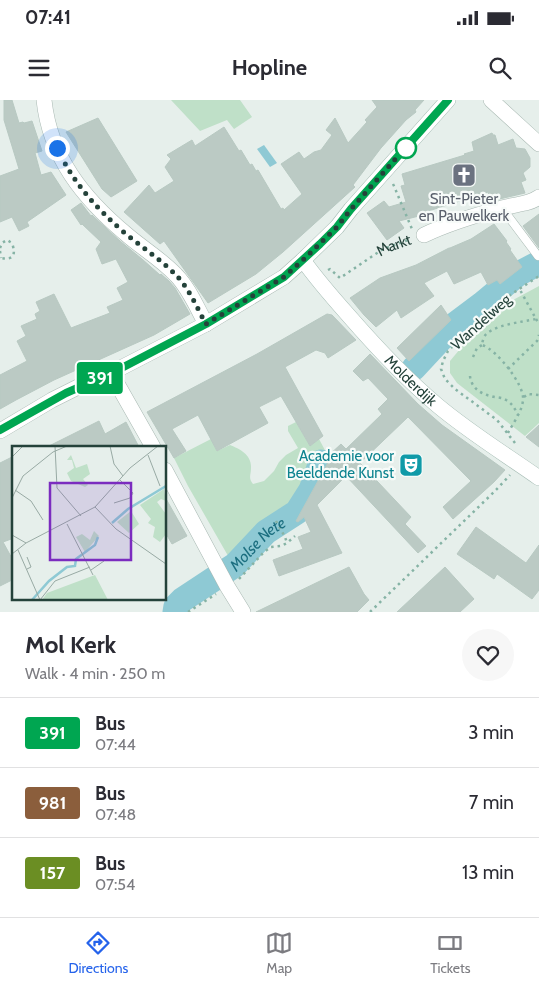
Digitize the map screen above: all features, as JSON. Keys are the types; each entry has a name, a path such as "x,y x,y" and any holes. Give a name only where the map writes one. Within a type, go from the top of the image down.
{"street":[{"path":"44,100 50,130 65,165 76,182 97,207 177,276 188,291 206,324"},
{"path":"0,430 73,390 112,373 206,324 284,277 337,227 448,100"},
{"path":"492,100 539,144"},
{"name":"Markt","path":"420,236 440,227 502,208 532,202 539,197"},
{"name":"Molderdijk","path":"303,260 316,279 376,347 438,406 539,478"},
{"path":"112,373 152,446"},
{"path":"166,472 243,612"}],"lane":[{"path":"502,208 538,256"}],"path":[{"path":"382,175 394,186 420,236"},
{"name":"Markt","path":"316,279 330,269 340,278 383,249 420,236"},
{"path":"7,240 14,249 13,256 8,259 1,258 2,242 7,240"},
{"name":"Wandelweg","path":"519,464 523,456 508,432 497,420 445,379 441,369 448,351 482,318 506,297 539,276"},
{"path":"519,288 539,324"},
{"path":"473,357 477,348 482,345 484,337 496,328 536,319"},
{"path":"508,369 537,341 539,336"},
{"path":"482,345 487,346 496,354 516,378 524,397 522,407 508,432"},
{"path":"470,376 470,382 479,392 503,398 514,407 518,415"},
{"path":"524,397 528,394 539,395"},
{"path":"370,612 495,491 519,464"},
{"path":"276,521 287,543"},
{"path":"188,612 226,584 237,581 271,547 281,546 295,536"}],"green space":[{"path":"171,100 240,100 252,117 234,129 227,120 200,131"},
{"path":"539,286 539,423 525,436 457,383 450,373 450,361 470,337 513,300"},
{"path":"296,422 310,446 319,439 326,452 316,463 308,487 295,509 251,541 231,561 174,458 211,439 217,451 230,445 245,453 251,463 251,482 253,484 264,481 286,455 298,448 288,431 288,426"}],"water":[{"path":"264,145 277,163 270,167 257,149"}],"building":[{"path":"4,100 12,100 19,123 32,121 42,151 35,153 41,175 51,172 66,195 27,222 29,226 19,231 12,217 0,222 0,176 19,169 4,120"},
{"path":"372,100 424,100 415,110 416,112 406,120 381,148 353,185 355,187 256,274 208,303 164,241 160,244 124,212 149,185 155,193 174,181 165,167 171,159 167,155 192,140 195,146 224,127 250,165 252,164 256,171 258,170 281,209 283,208 284,210 302,194 281,164 299,152 304,159 314,152 321,150 332,135 326,130 335,118 348,143 367,122 365,120 377,107"},
{"path":"98,118 137,181 111,197 102,189 66,132"},
{"name":"Sint-Pieter en Pauwelkerk","path":"492,133 495,135 498,145 513,139 516,148 525,149 530,158 530,167 523,173 526,180 521,182 525,193 491,201 488,192 419,214 419,216 399,221 404,228 387,240 367,213 384,201 389,207 406,202 401,186 405,185 402,174 474,151 472,142"},
{"path":"81,203 91,216 169,281 190,314 154,335 54,380 0,409 0,375 27,361 17,341 26,336 21,326 37,319 35,314 40,311 36,302 54,294 71,328 110,313 107,307 123,300 117,288 128,282 116,259 102,264 96,249 101,242 81,225 71,210"},
{"path":"539,214 539,248 523,226"},
{"path":"494,224 507,241 510,250 522,267 500,284 497,280 488,285 481,272 454,284 447,271 424,283 434,296 401,318 397,310 376,327 350,298 380,278 416,265 471,239"},
{"path":"441,305 451,320 409,361 397,348"},
{"path":"327,314 332,315 356,340 328,358 325,353 316,350 285,367 323,436 310,446 281,396 259,407 268,423 217,451 198,415 172,429 186,451 174,458 147,412 257,354"},
{"path":"370,354 418,404 442,425 505,470 453,519 443,507 471,481 408,417 360,463 411,517 405,524 426,546 418,553 346,476 317,505 342,553 279,576 273,560 303,549 298,537 311,532 304,517 298,522 296,521 330,459 328,456 341,444 346,449 382,414 378,409 388,399 368,378 363,381 353,371"},
{"path":"99,421 105,434 126,422 138,446 49,446"},
{"path":"539,425 539,447 526,437"},
{"path":"12,457 12,539 3,542 12,558 12,580 0,586 0,463"},
{"path":"166,499 187,536 172,544 166,534"},
{"path":"476,527 526,563 539,545 539,590 532,599 497,574 494,579 457,554"},
{"path":"349,567 369,600 357,612 256,612"},
{"path":"445,567 474,599 460,612 397,612"}],"waterway":[{"name":"Molse Nete","path":"414,368 454,325 518,274 539,263"},
{"name":"Molse Nete","path":"175,612 176,606 182,600 235,565 266,532 297,512 311,490 321,462"}],"bus line":[{"name":"391","path":"0,430 66,393 158,350 206,324 284,277 337,227 448,100"}],"place":[{"name":"Sint-Pieter en Pauwelkerk","path":"464,175"},
{"name":"Academie voor Beeldende Kunst","path":"411,465"}],"route":[{"path":"57,148 76,182 97,207 177,276 188,291 206,324 284,277 337,227 408,145 406,148"}]}
